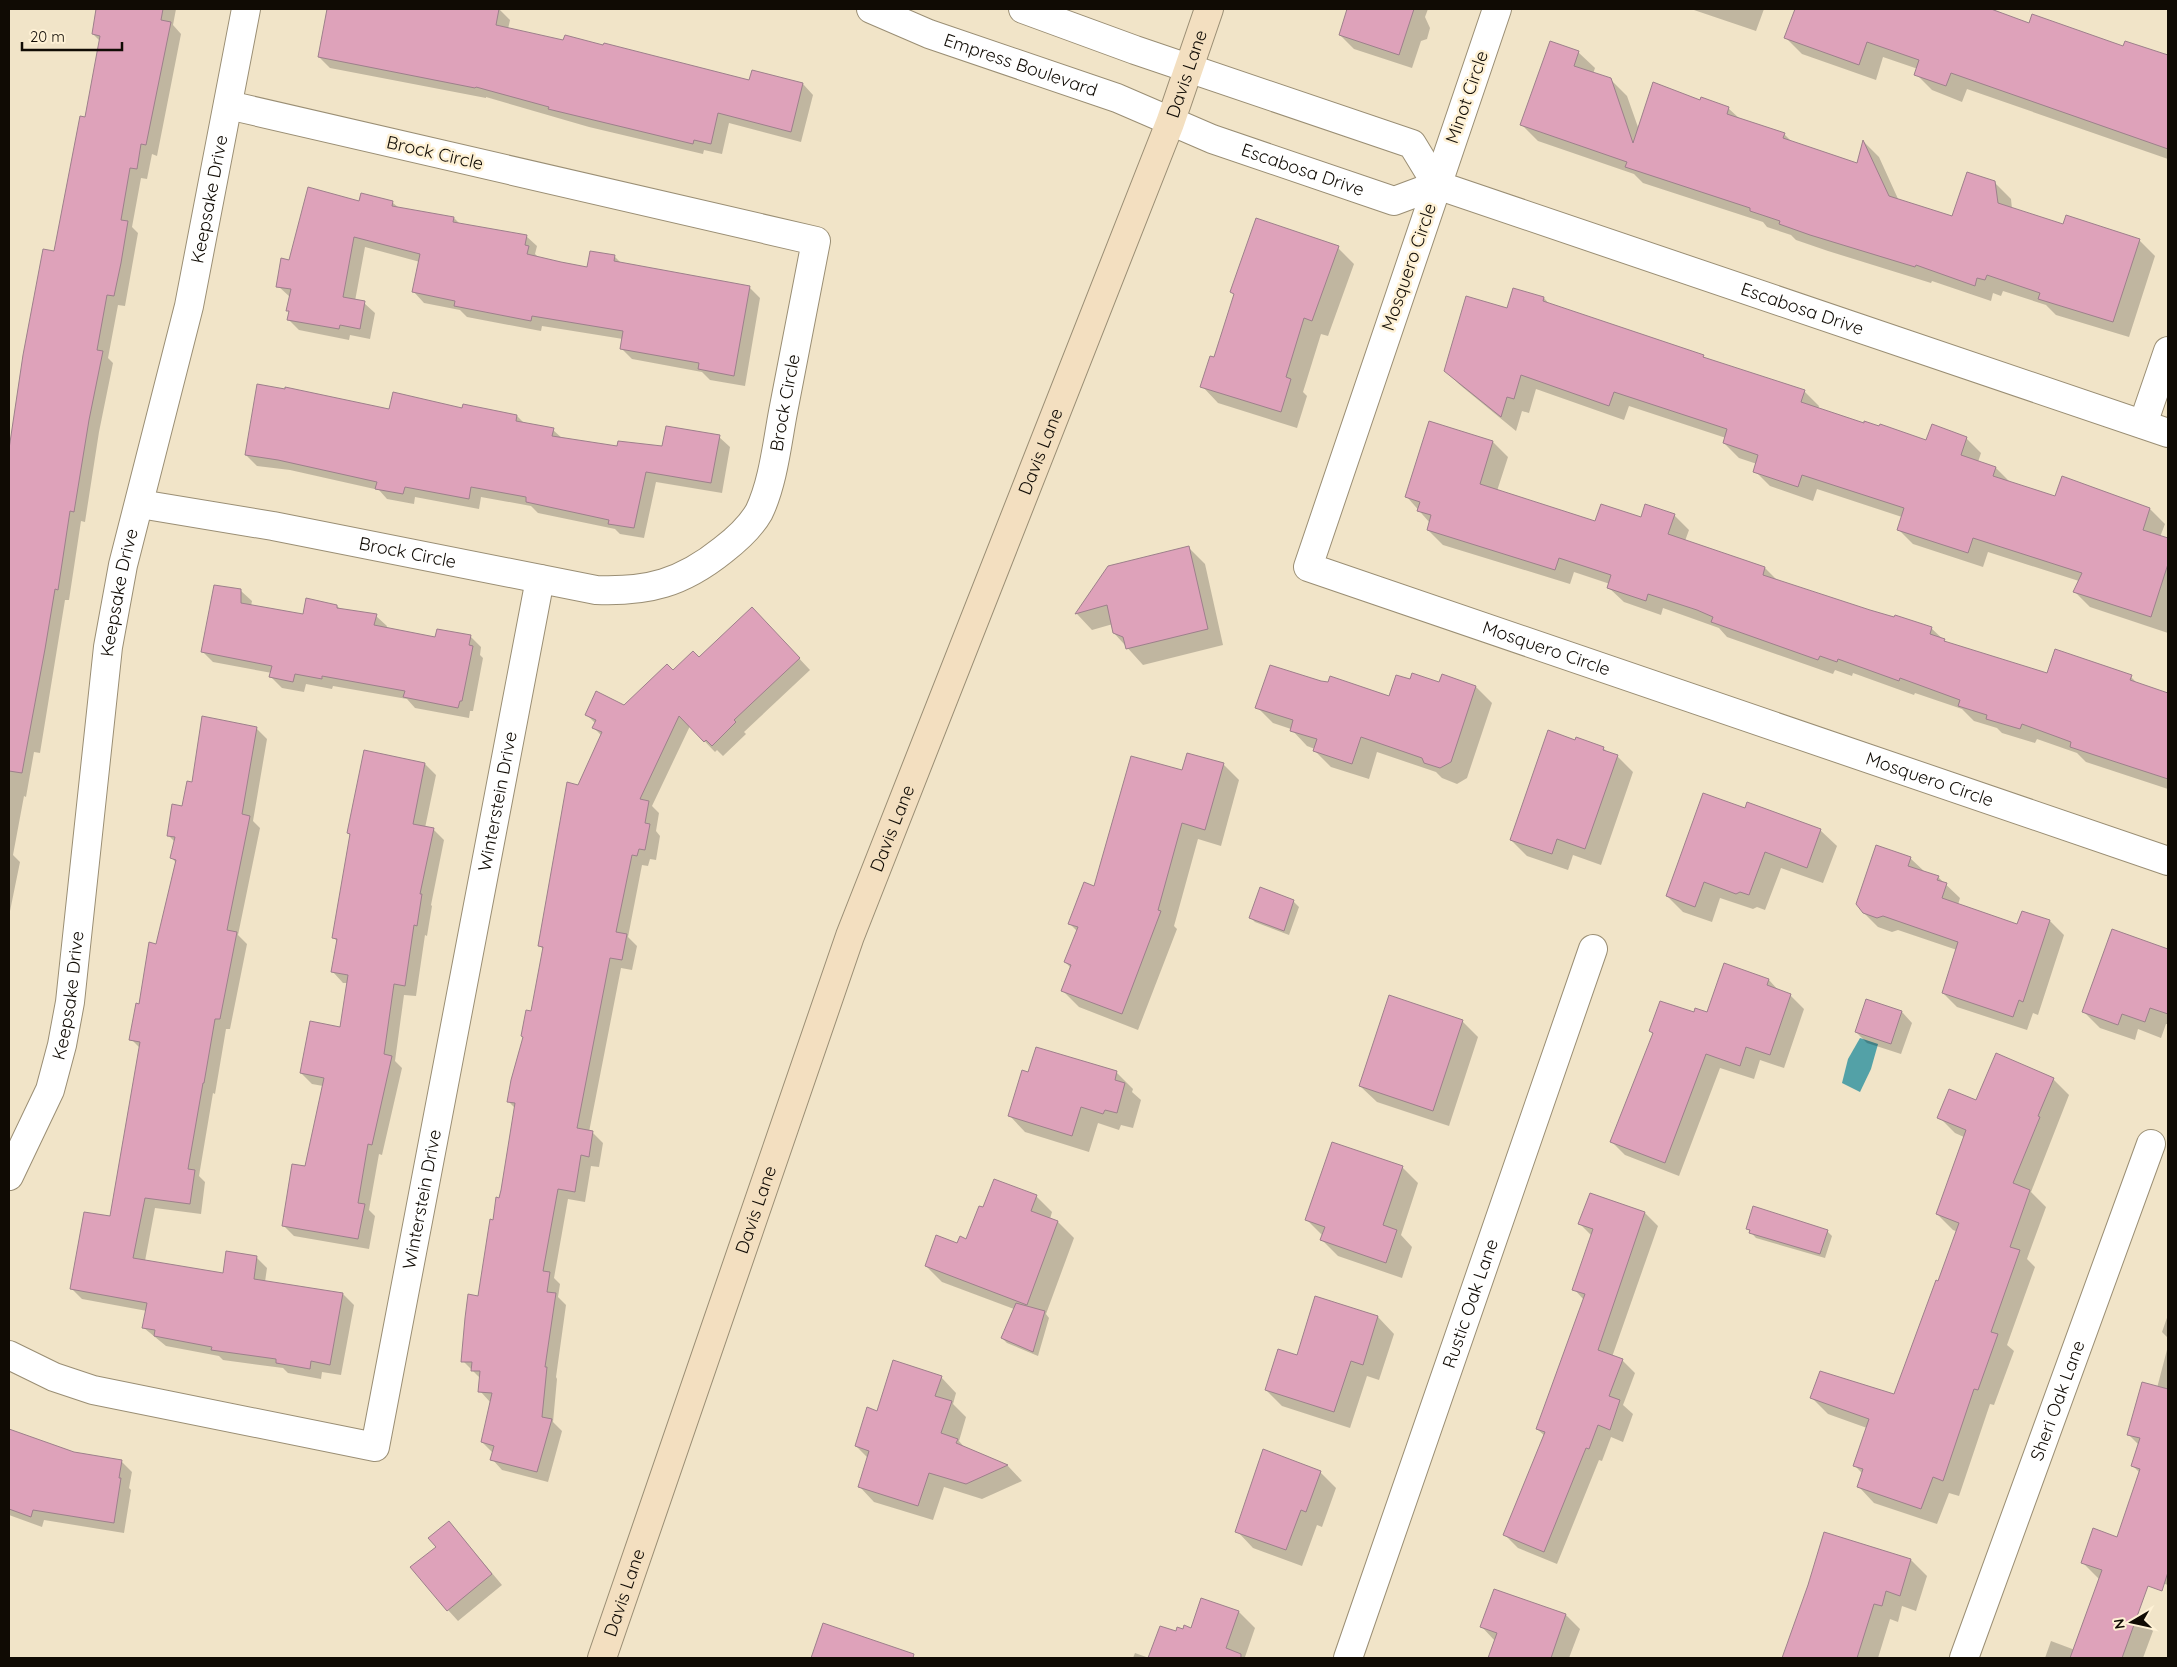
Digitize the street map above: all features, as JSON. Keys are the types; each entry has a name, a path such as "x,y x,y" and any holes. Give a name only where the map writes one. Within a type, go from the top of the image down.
{"street":[{"name":"Keepsake Drive","path":"9,1176 50,1090 64,1036 70,1002 108,647 123,565 189,306 246,9"},
{"name":"Empress Boulevard","path":"871,9 929,34 1117,98 1170,122"},
{"path":"1024,9 1189,68 1412,144 1437,185"},
{"name":"Davis Lane","path":"602,1658 850,936 1170,122 1209,9"},
{"name":"Minot Circle","path":"1437,185 1497,9"},
{"name":"Brock Circle","path":"140,504 273,526 596,590 626,591 677,580 704,565 736,540 758,512 772,474 816,241 228,105"},
{"name":"Escabosa Drive","path":"1170,122 1212,139 1394,201 1437,185 2168,433"},
{"name":"Mosquero Circle","path":"1437,185 1308,567 2168,861"},
{"path":"2142,424 2168,351"},
{"name":"Winterstein Drive","path":"9,1354 54,1377 94,1390 374,1447 540,579"},
{"name":"Rustic Oak Lane","path":"1348,1658 1593,949"},
{"name":"Sheri Oak Lane","path":"1964,1658 2151,1144"}],"water":[{"path":"1860,1038 1878,1044 1871,1069 1860,1092 1842,1083 1848,1059"}],"building":[{"path":"96,9 163,9 161,20 171,22 146,145 141,144 137,169 130,168 121,220 128,221 121,263 114,296 107,295 97,350 103,351 89,420 74,512 70,511 58,590 55,589 22,773 9,771 9,449 23,355 43,249 54,251 80,116 85,117 100,36 92,34"},
{"path":"327,9 499,9 496,25 563,40 565,35 603,45 604,43 749,80 752,70 803,83 791,132 718,113 711,144 694,140 693,144 548,109 549,107 476,87 318,57"},
{"path":"1347,9 1414,9 1399,55 1339,35"},
{"path":"1795,9 1991,9 2029,23 2032,14 2123,46 2125,41 2168,55 2168,149 1951,73 1946,86 1914,75 1919,60 1867,42 1859,65 1784,38"},
{"path":"1550,41 1579,51 1574,66 1611,78 1633,143 1653,82 1700,100 1701,97 1729,107 1727,114 1785,133 1783,138 1857,163 1863,140 1889,196 1952,216 1967,172 1995,181 1998,203 2063,224 2066,215 2140,239 2113,322 2038,299 2040,293 1987,275 1985,280 1977,278 1975,286 1916,265 1915,267 1810,235 1779,224 1780,221 1750,211 1750,208 1625,167 1627,162 1520,125"},
{"path":"308,187 359,201 361,193 393,201 392,206 454,217 453,222 527,235 525,245 529,246 527,254 561,262 587,267 590,251 615,255 614,261 750,286 734,376 698,369 699,363 620,349 623,331 532,316 531,321 454,306 455,301 412,292 420,254 354,237 343,297 365,301 360,329 340,325 339,329 287,320 289,311 286,311 291,289 276,287 281,258 289,260"},
{"path":"1256,218 1339,246 1312,321 1304,318 1286,377 1291,379 1281,412 1200,387 1210,356 1214,357 1234,294 1230,292"},
{"path":"1513,288 1544,297 1543,301 1704,355 1703,357 1805,390 1801,402 1864,423 1864,421 1879,426 1880,424 1926,440 1932,424 1967,437 1961,455 1996,467 1993,476 2055,496 2062,476 2150,508 2143,530 2168,538 2168,564 2151,617 2073,592 2082,573 1973,538 1968,553 1897,530 1904,508 1802,475 1798,487 1753,472 1758,455 1723,443 1727,429 1614,392 1609,406 1521,375 1514,399 1507,397 1501,417 1444,371 1466,296 1507,308"},
{"path":"257,384 285,389 285,387 389,409 393,392 462,408 463,404 517,415 516,421 554,428 552,436 617,446 618,441 662,446 666,426 720,435 711,483 646,472 634,528 608,524 609,520 526,502 526,497 471,487 469,499 405,487 403,494 375,489 377,482 278,460 245,455"},
{"path":"1429,421 1493,441 1480,484 1595,521 1601,504 1641,517 1645,504 1675,514 1668,534 1765,567 1763,575 1870,610 1894,617 1895,615 1932,627 1930,634 1945,639 1944,641 2047,673 2055,649 2132,675 2130,680 2168,693 2168,779 2070,747 2071,742 2022,724 2020,729 1986,719 1987,715 1958,706 1960,700 1900,678 1899,681 1838,659 1837,662 1820,656 1818,660 1711,622 1713,617 1697,610 1648,594 1646,601 1607,588 1611,575 1559,558 1555,570 1427,530 1431,515 1417,511 1420,502 1405,497"},
{"path":"1189,546 1208,629 1126,649 1123,637 1113,633 1107,605 1075,614 1108,566"},
{"path":"214,585 241,589 241,603 303,614 306,598 337,605 337,608 377,614 374,625 435,637 437,629 471,635 469,645 473,646 462,701 460,701 458,708 403,697 405,691 322,676 322,679 295,674 293,682 269,677 272,666 201,652"},
{"path":"752,607 800,658 734,720 736,722 712,746 706,740 704,742 679,716 640,799 649,801 645,823 650,824 645,850 639,849 637,856 632,855 616,932 627,934 622,960 610,958 577,1128 593,1131 589,1157 581,1155 575,1192 558,1189 543,1271 550,1272 547,1292 556,1293 545,1367 547,1367 542,1417 552,1419 537,1472 490,1460 494,1446 481,1442 492,1393 478,1392 480,1371 471,1371 472,1362 461,1362 468,1294 478,1296 490,1219 493,1220 496,1197 499,1198 501,1190 515,1103 507,1102 523,1037 521,1036 526,1010 531,1011 543,947 538,946 567,782 578,785 602,732 592,728 596,720 585,715 596,691 624,705 667,664 673,670 693,651 699,657"},
{"path":"1270,665 1321,681 1328,682 1330,676 1389,696 1396,675 1410,679 1412,673 1439,682 1442,674 1476,686 1451,762 1440,768 1424,763 1422,758 1361,737 1352,764 1313,751 1317,739 1290,731 1293,720 1255,708"},
{"path":"202,716 257,727 242,814 250,816 227,930 237,932 220,1019 215,1019 188,1169 195,1170 190,1204 145,1198 133,1258 223,1273 226,1251 257,1256 254,1279 343,1293 330,1365 311,1361 310,1369 276,1363 276,1359 211,1350 212,1347 154,1336 155,1330 142,1328 147,1303 70,1289 84,1212 110,1216 140,1042 129,1040 136,1003 139,1004 149,942 156,944 176,860 170,858 175,837 167,836 172,804 182,806 187,781 192,782"},
{"path":"1548,730 1575,740 1576,737 1604,747 1603,750 1618,755 1585,849 1557,839 1552,854 1510,840"},
{"path":"364,750 425,763 413,824 434,828 420,894 422,894 417,926 414,925 405,986 394,984 384,1054 392,1056 372,1145 368,1144 358,1203 365,1204 358,1239 282,1226 292,1164 305,1166 324,1078 300,1073 310,1021 340,1027 348,975 331,972 337,939 332,938 350,834 347,833"},
{"path":"1187,753 1224,763 1205,830 1182,823 1158,910 1161,911 1122,1014 1061,991 1071,965 1064,962 1078,927 1068,924 1084,882 1094,886 1131,756 1182,770"},
{"path":"1703,793 1745,808 1747,802 1821,829 1807,868 1765,852 1749,895 1740,892 1736,894 1704,882 1695,907 1666,896"},
{"path":"1876,845 1911,857 1908,866 1939,876 1937,880 1947,883 1942,898 2017,924 2022,911 2050,920 2023,1002 2019,1000 2013,1017 1942,993 1958,942 1883,916 1877,918 1863,913 1856,904"},
{"path":"1260,887 1294,900 1284,931 1249,918"},
{"path":"2112,929 2168,949 2168,1014 2150,1008 2145,1022 2122,1014 2118,1025 2082,1012"},
{"path":"1724,963 1769,979 1767,985 1791,994 1770,1055 1746,1047 1740,1066 1706,1054 1665,1163 1610,1142 1653,1033 1649,1031 1660,1001 1694,1012 1695,1008 1707,1012"},
{"path":"1389,995 1463,1020 1433,1111 1359,1086"},
{"path":"1866,999 1902,1011 1891,1044 1855,1032"},
{"path":"1036,1047 1117,1071 1115,1080 1125,1083 1117,1113 1105,1110 1103,1114 1081,1107 1072,1136 1008,1116 1022,1070 1028,1072"},
{"path":"1996,1053 2054,1078 2013,1183 2030,1190 2010,1247 2020,1250 1991,1332 1998,1334 1978,1390 1974,1389 1943,1481 1933,1477 1921,1509 1857,1487 1863,1469 1853,1466 1869,1419 1810,1398 1820,1371 1894,1394 1959,1223 1936,1214 1966,1130 1937,1118 1949,1089 1976,1100"},
{"path":"1332,1142 1403,1166 1383,1225 1397,1230 1386,1263 1320,1240 1325,1227 1305,1220"},
{"path":"994,1179 1037,1195 1031,1211 1058,1221 1027,1305 925,1266 936,1235 957,1243 960,1236 966,1239 979,1206 983,1207"},
{"path":"1590,1193 1645,1212 1598,1350 1623,1359 1609,1396 1620,1400 1610,1430 1598,1425 1589,1449 1586,1448 1544,1552 1503,1535 1545,1432 1536,1429 1585,1294 1572,1290 1593,1229 1578,1224"},
{"path":"1753,1206 1828,1230 1820,1254 1749,1233 1750,1230 1746,1229"},
{"path":"1315,1296 1378,1316 1363,1365 1351,1361 1334,1412 1265,1390 1278,1349 1297,1355"},
{"path":"1016,1303 1045,1311 1033,1352 1001,1338"},
{"path":"893,1360 942,1376 935,1396 952,1401 941,1433 958,1439 956,1443 1008,1465 966,1484 929,1473 918,1506 858,1487 869,1451 855,1446 867,1407 877,1411"},
{"path":"2142,1382 2168,1389 2168,1572 2162,1591 2148,1586 2122,1658 2070,1658 2102,1570 2081,1563 2093,1528 2117,1537 2140,1469 2131,1466 2140,1438 2127,1435"},
{"path":"9,1429 74,1452 122,1460 114,1523 33,1510 31,1517 9,1509"},
{"path":"1263,1449 1321,1471 1306,1512 1301,1510 1286,1550 1235,1532"},
{"path":"449,1521 492,1574 447,1611 410,1567 436,1547 428,1538"},
{"path":"1824,1532 1911,1559 1900,1596 1886,1591 1882,1606 1874,1604 1857,1658 1782,1658 1808,1585"},
{"path":"1494,1589 1566,1614 1551,1658 1488,1658 1497,1633 1480,1627"},
{"path":"1201,1598 1239,1611 1226,1648 1241,1654 1241,1658 1148,1658 1160,1626 1176,1631 1177,1627 1183,1629 1184,1625 1191,1628"},
{"path":"823,1623 914,1654 913,1658 811,1658"}]}
